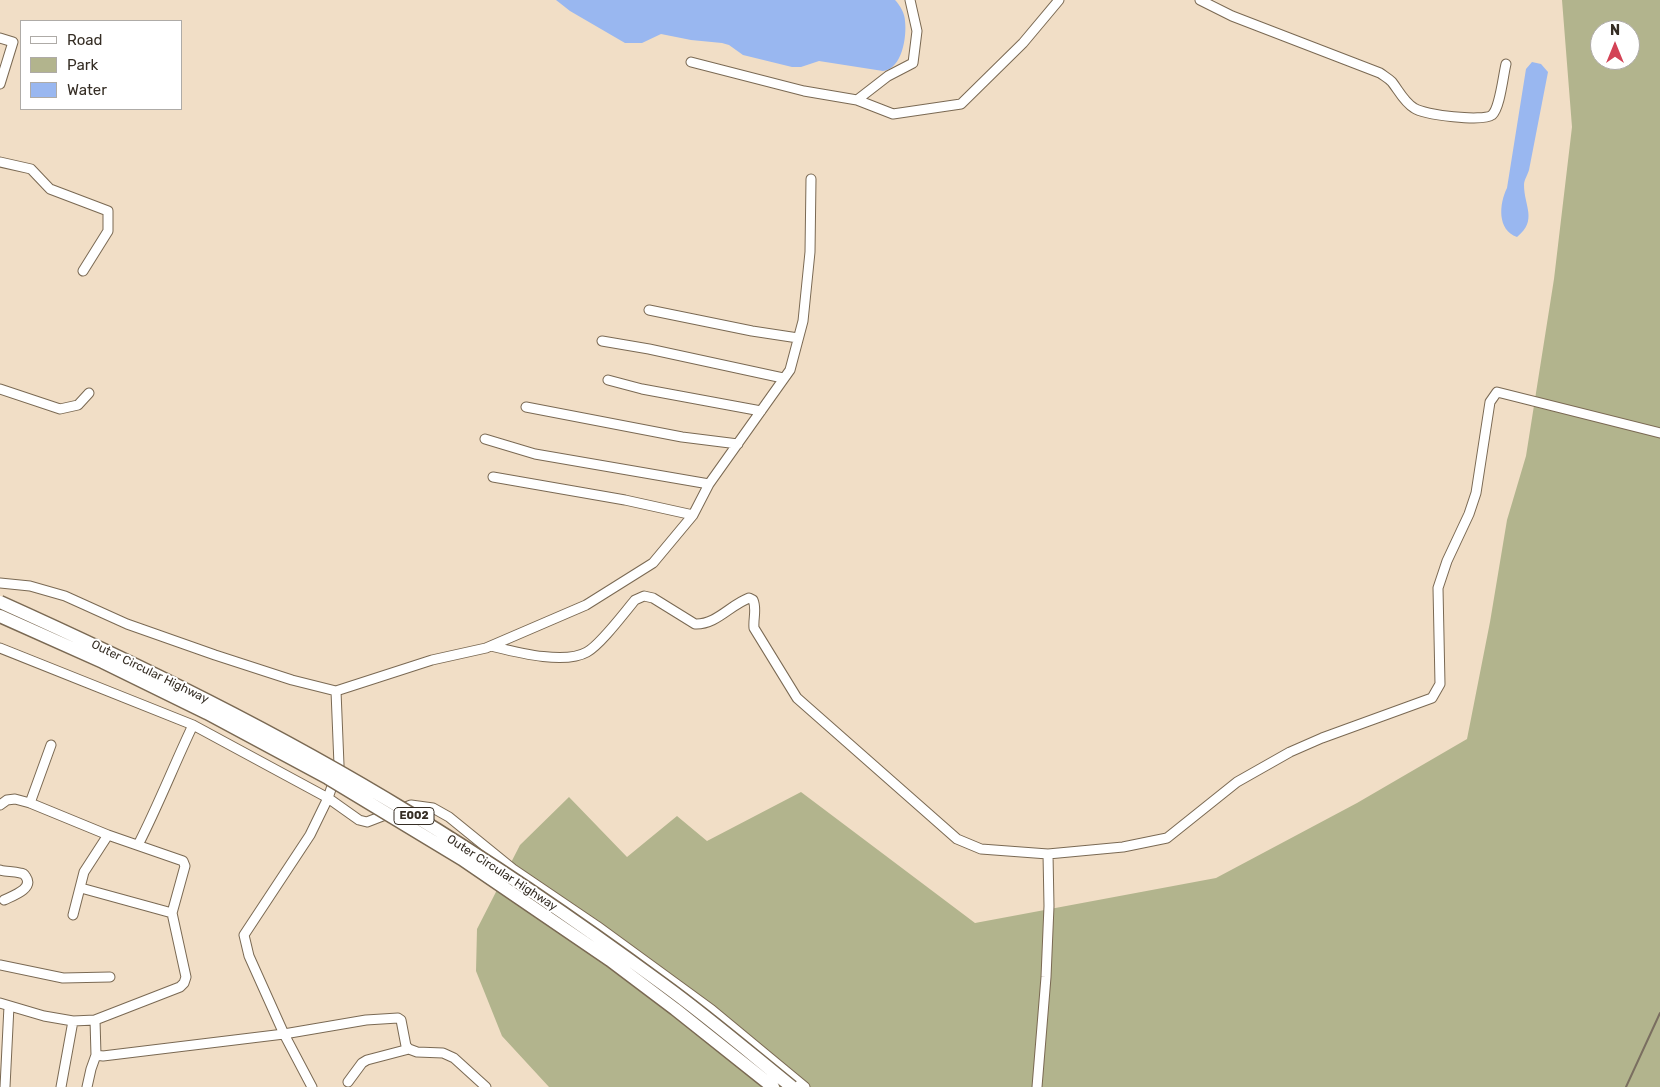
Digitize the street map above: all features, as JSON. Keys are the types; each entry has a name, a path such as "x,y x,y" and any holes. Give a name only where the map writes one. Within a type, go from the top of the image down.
{"highway":[{"name":"Outer Circular Highway","path":"0,602 200,696 264,729 408,812 491,864 591,933 665,986 792,1087"},
{"name":"Outer Circular Highway","path":"0,616 103,662 207,713 328,778 462,859 610,960 773,1087"}],"street":[{"path":"857,100 888,76 913,64 917,31 910,0"},
{"path":"691,62 804,91 857,100 893,114 961,104 1023,43 1059,0"},
{"path":"1200,0 1232,16 1380,73 1391,81 1408,104 1416,110 1426,113 1481,119 1491,116 1496,110 1506,64"},
{"path":"0,38 13,42 0,84"},
{"path":"0,162 32,169 50,189 108,211 108,231 83,271"},
{"path":"0,584 30,586 65,596 127,624 215,656 292,680 336,691 432,660 491,646 586,605 653,563 693,515 709,484 790,370 803,321 810,252 810,179"},
{"path":"649,310 752,331 798,338"},
{"path":"602,341 650,348 783,378"},
{"path":"608,380 642,389 761,411"},
{"path":"0,389 60,409 78,405 89,393"},
{"path":"491,646 528,655 574,656 587,652 596,645 635,600 644,596 653,598 695,624 711,621 749,598 753,600 756,607 753,617 754,628 797,698 957,839 981,849 1048,854 1123,848 1166,838 1237,782 1290,752 1322,738 1432,698 1440,684 1438,588 1447,561 1469,514 1476,493 1490,402 1497,392 1660,433"},
{"path":"526,407 682,437 738,444"},
{"path":"485,439 535,454 709,484"},
{"path":"493,477 625,500 693,515"},
{"path":"0,648 193,725 328,798 360,820 367,822 411,805 433,808 449,817 513,869 597,926 712,1010 805,1087"},
{"path":"312,1087 284,1034 249,956 244,935 310,835 328,798 339,766 336,691"},
{"path":"138,845 193,725"},
{"path":"30,803 51,745"},
{"path":"0,805 7,800 15,799 30,803 108,835 183,861 185,866 172,913 186,977 184,983 180,987 95,1020 73,1021 44,1016 4,1004 5,1087"},
{"path":"74,915 84,872 108,835"},
{"path":"1038,1086 1049,906 1048,854"},
{"path":"0,870 20,873 25,875 28,881 27,886 23,890 4,900"},
{"path":"81,888 172,913"},
{"path":"0,965 63,978 110,977"},
{"path":"96,1055 103,1056 284,1034 366,1020 398,1018 401,1020 406,1046 409,1049"},
{"path":"87,1087 96,1055 95,1020"},
{"path":"61,1087 73,1021"},
{"path":"348,1082 362,1063 367,1060 409,1049 448,1055 454,1058 486,1087"}],"green space":[{"path":"1562,0 1660,0 1660,1087 549,1087 502,1036 476,971 477,929 520,845 569,797 627,857 677,816 707,841 801,792 975,923 1216,878 1357,803 1467,739 1490,622 1507,520 1526,456 1554,279 1572,127"}],"water":[{"path":"556,0 895,0 904,15 905,35 899,59 895,65 883,71 819,61 801,67 792,67 743,55 729,45 722,43 691,40 661,34 642,43 625,43 570,11"},
{"path":"1532,62 1541,64 1548,72 1529,170 1524,183 1528,212 1527,225 1517,237 1510,234 1506,229 1501,209 1507,188 1526,69"}],"railway":[{"path":"1626,1087 1660,1013"}]}
